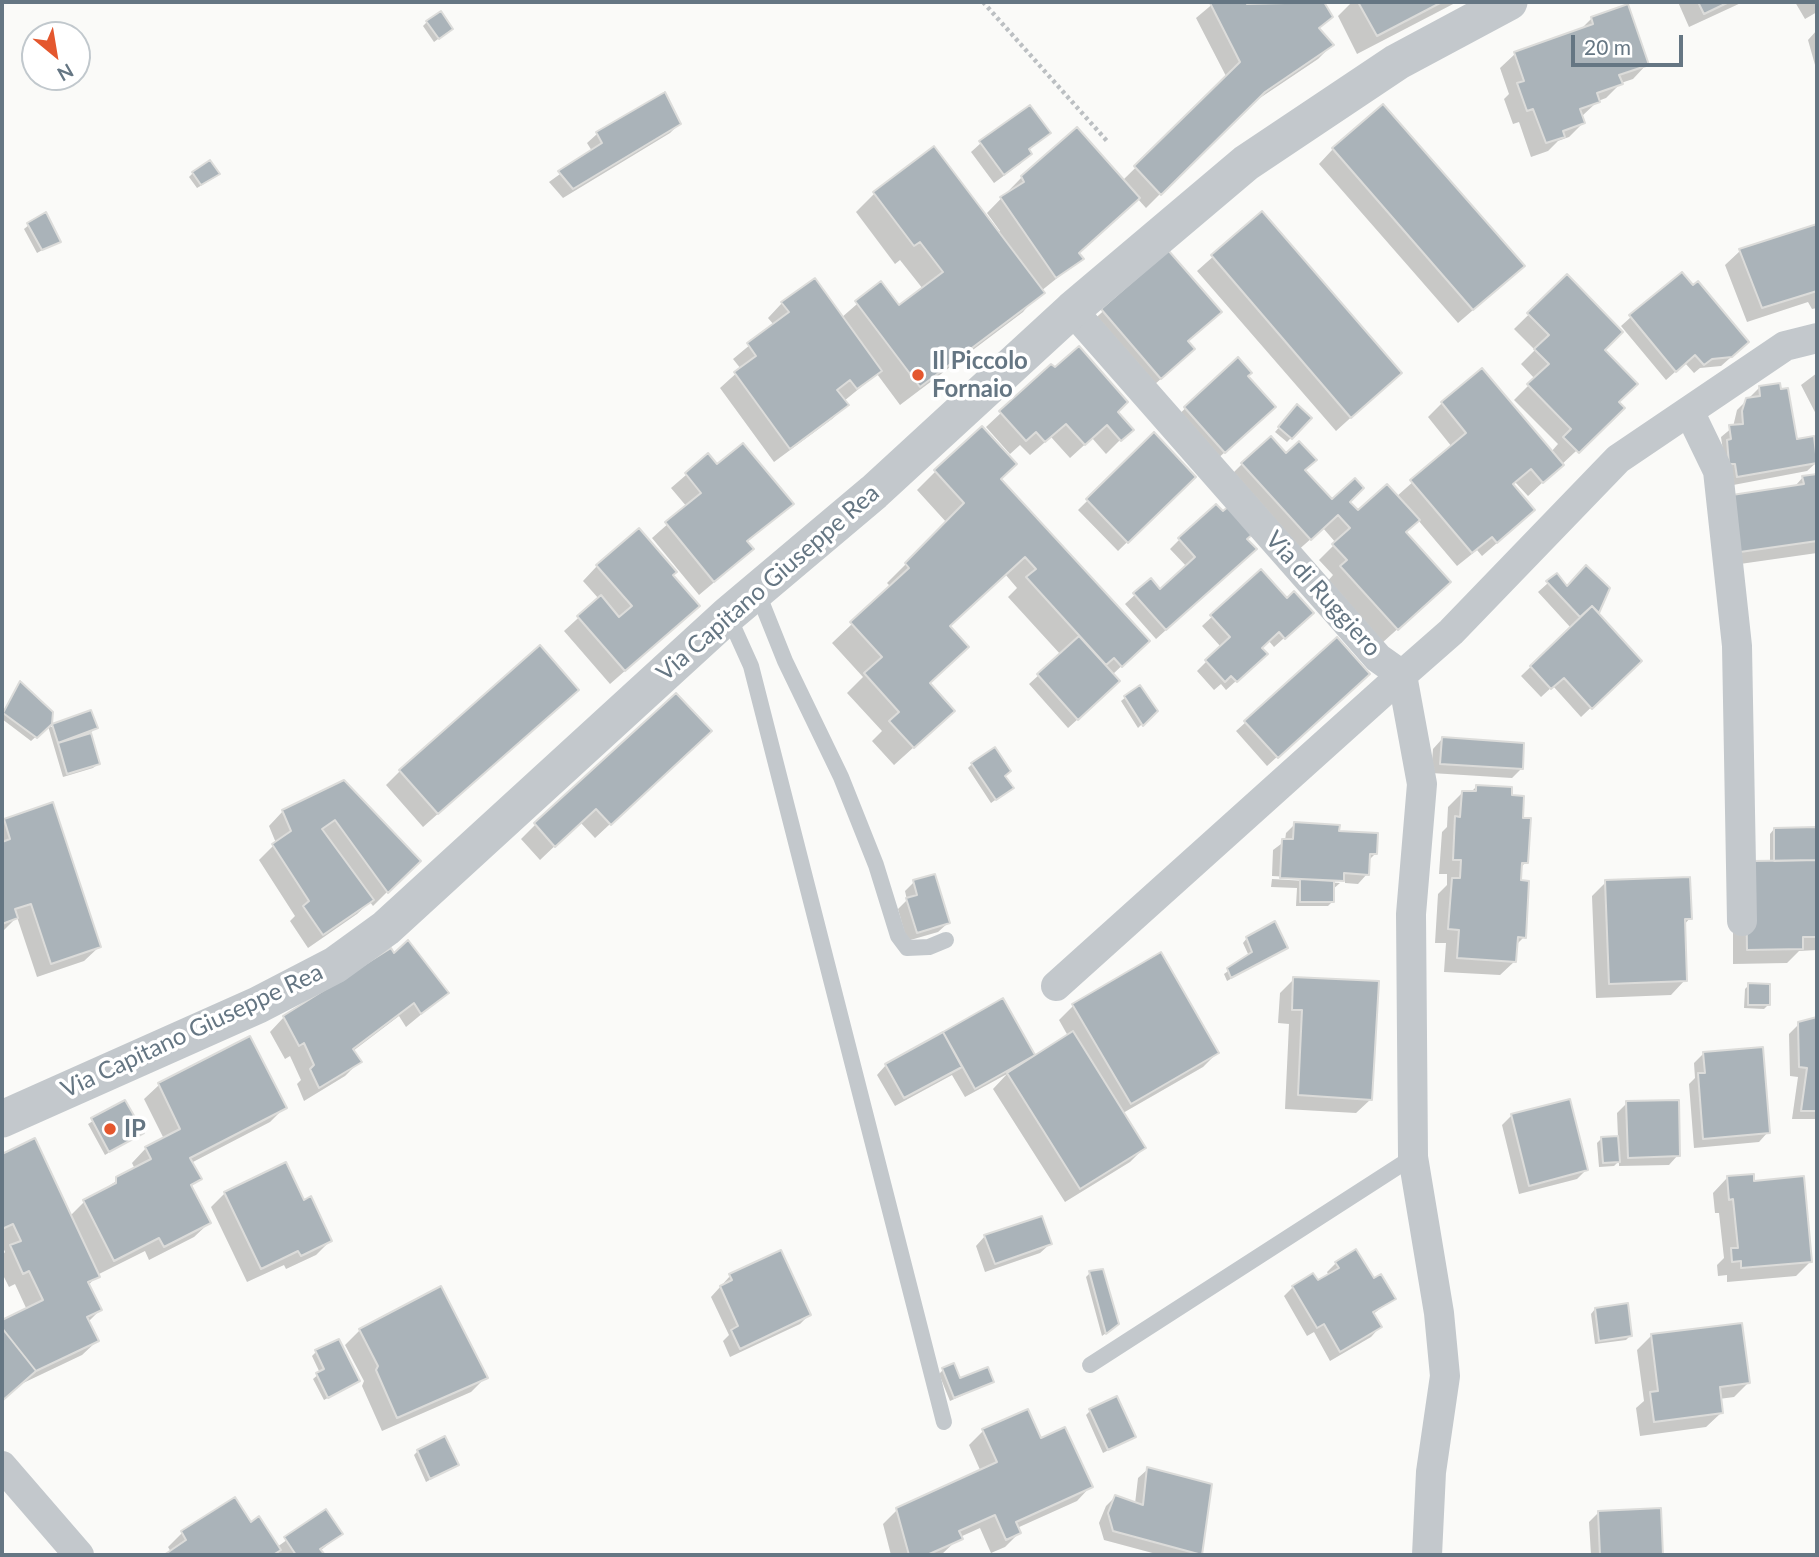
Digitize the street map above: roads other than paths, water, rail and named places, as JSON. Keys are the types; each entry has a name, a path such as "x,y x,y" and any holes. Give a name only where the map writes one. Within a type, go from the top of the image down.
{"street":[{"name":"Via Capitano Giuseppe Rea","path":"2,1119 258,1005 335,965 386,928 728,615 874,492 1072,310 1246,163 1397,62 1509,2"},
{"name":"Via di Ruggiero","path":"1072,310 1378,658 1402,675 1451,632 1618,459 1785,346 1817,338"},
{"path":"1689,411 1718,471 1737,646 1742,921"},
{"path":"1056,986 1402,675"},
{"path":"1402,675 1422,784 1411,914 1413,1157 1439,1313 1445,1376 1431,1472 1427,1555"},
{"path":"2,1466 79,1555"}],"lane":[{"path":"757,591 785,661 841,777 876,865 898,936 907,948 929,947 946,940"},
{"path":"728,615 751,666 944,1422"},
{"path":"1090,1365 1413,1157"}],"place":[{"name":"Il Piccolo Fornaio","path":"918,375"},
{"name":"IP","path":"110,1129"}]}
